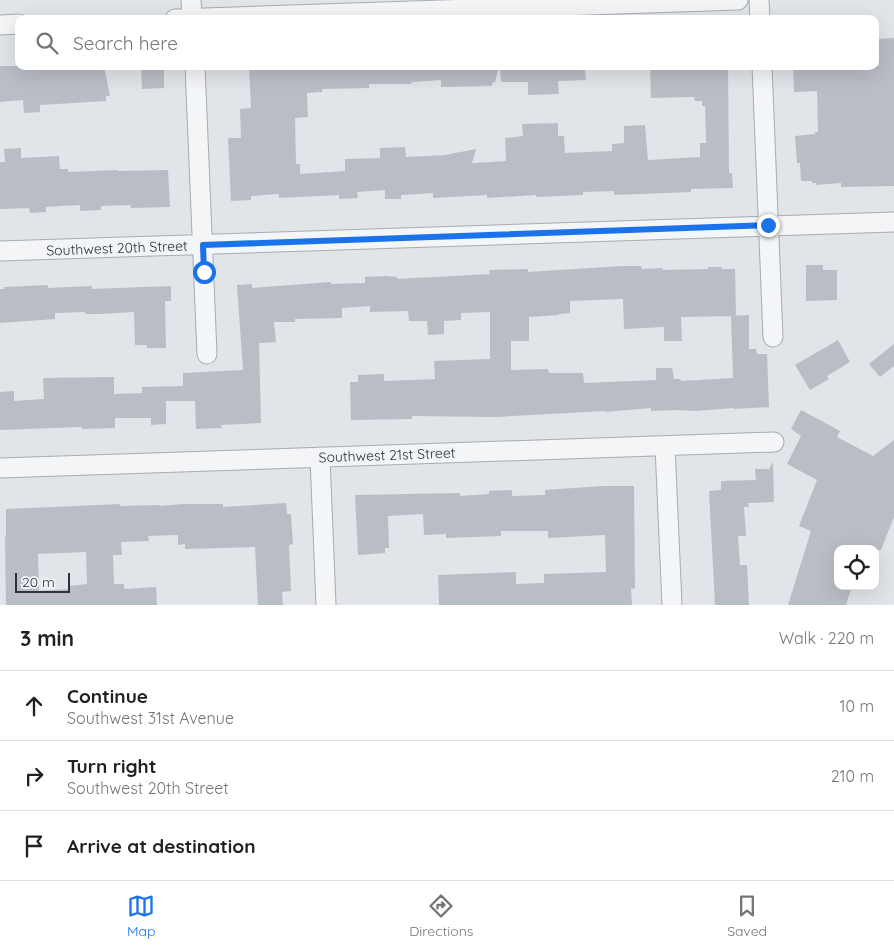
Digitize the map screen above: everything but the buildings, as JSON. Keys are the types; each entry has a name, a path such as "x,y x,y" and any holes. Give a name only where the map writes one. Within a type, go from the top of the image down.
{"street":[{"path":"191,0 192,15"},
{"path":"283,15 738,0"},
{"path":"759,0 760,15"},
{"path":"0,25 15,24"},
{"path":"195,70 207,354"},
{"path":"762,70 772,338"},
{"name":"Southwest 20th Street","path":"0,252 894,222"},
{"name":"Southwest 21st Street","path":"0,468 774,442"},
{"path":"665,446 672,605"},
{"path":"320,457 326,605"}],"route":[{"path":"204,272 203,245 768,225"}]}
